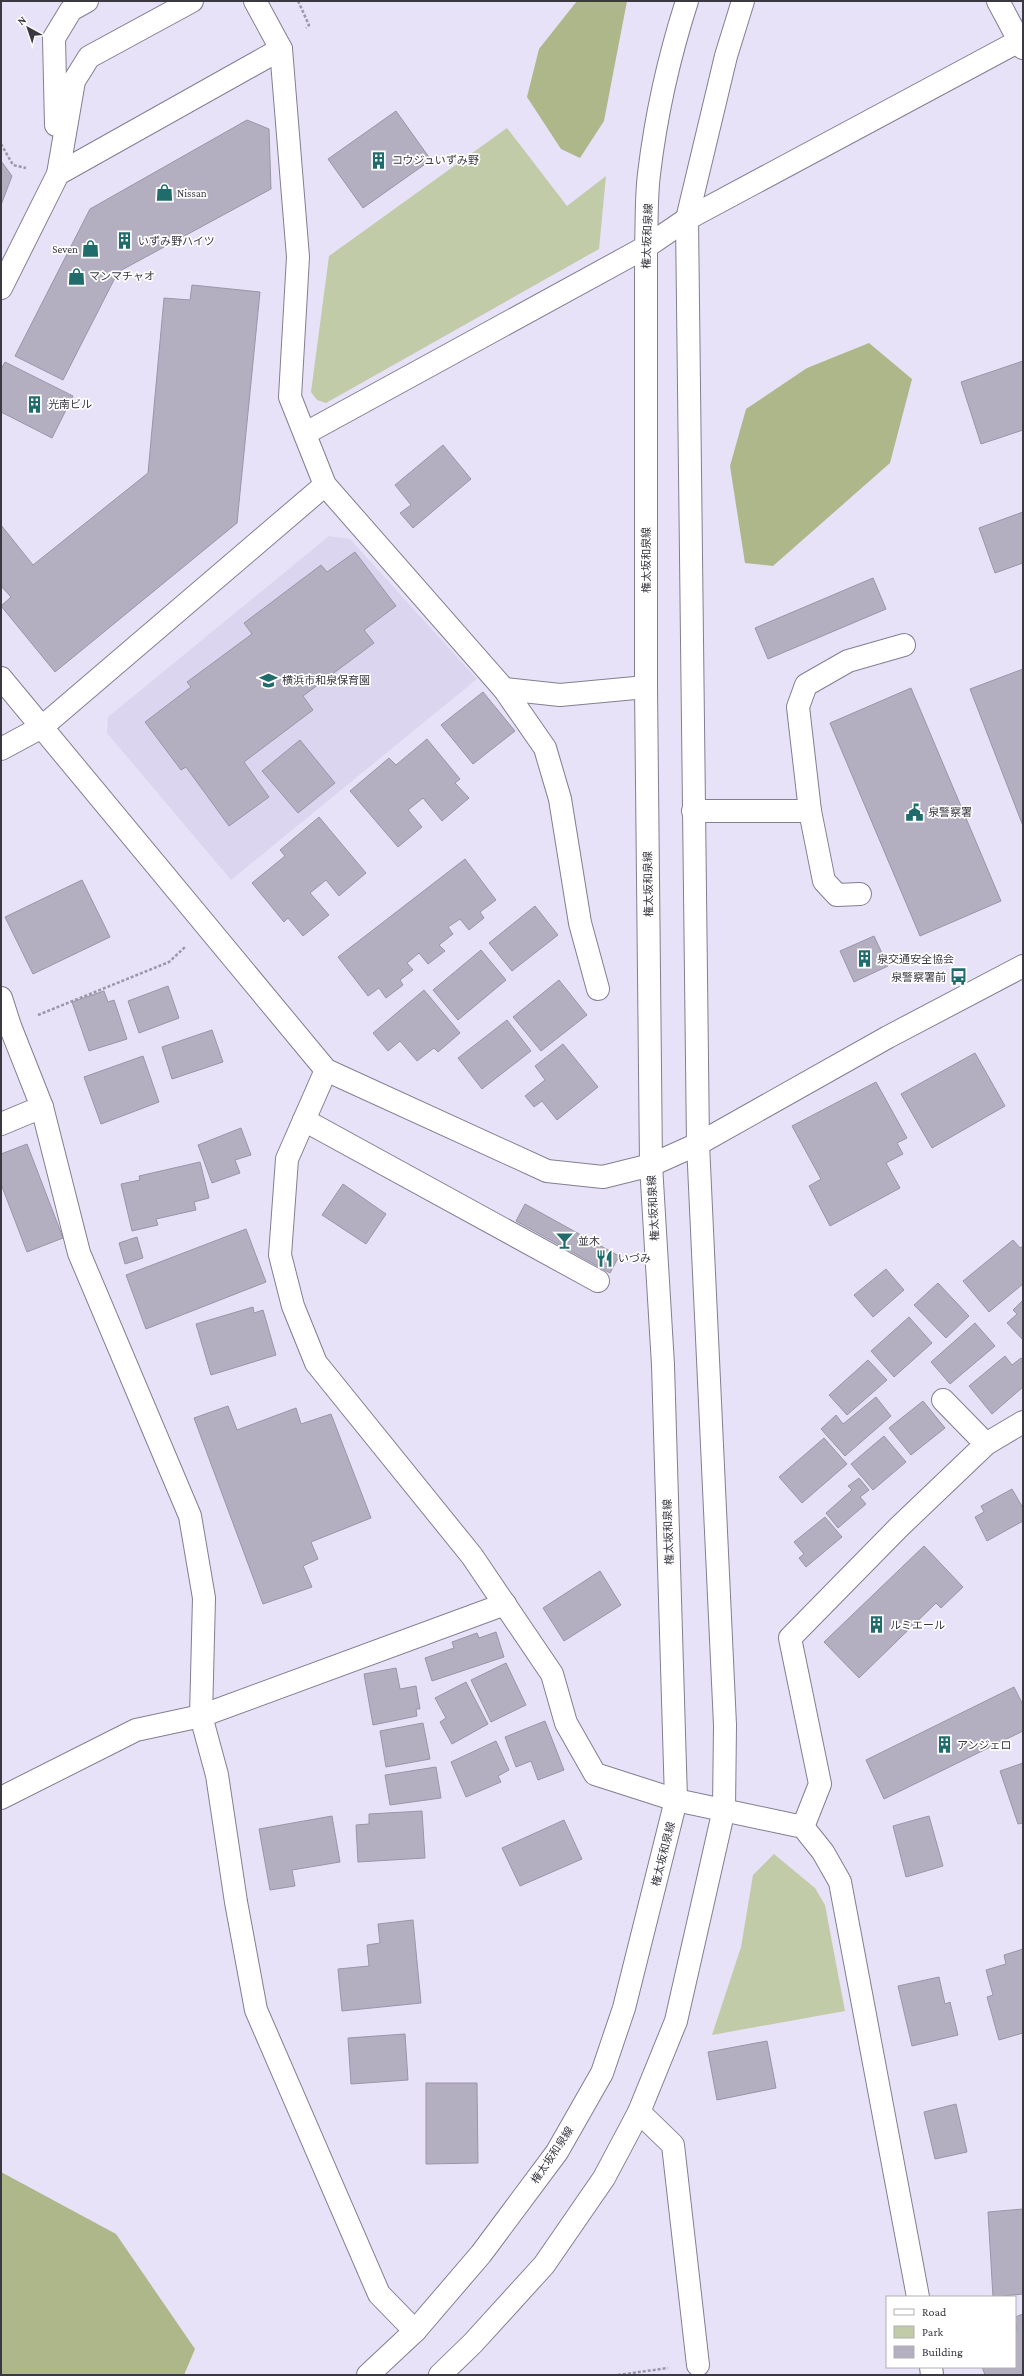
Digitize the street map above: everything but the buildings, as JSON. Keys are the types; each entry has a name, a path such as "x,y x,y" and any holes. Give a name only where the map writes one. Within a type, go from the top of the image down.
{"street":[{"path":"58,174 54,38 70,10 87,1"},
{"path":"1,288 58,174 74,81 89,57 192,1"},
{"path":"255,1 281,49 298,257 290,396 306,433 325,485 504,689 545,748 560,799 580,923 598,989"},
{"name":"権太坂和泉線","path":"368,2375 415,2331 481,2254 557,2152 602,2073 624,2008 676,1800 663,1365 651,1165 646,687 646,247 649,174 660,104 674,40 687,1"},
{"path":"440,2375 473,2343 544,2264 604,2178 640,2112 676,2021 724,1809 726,1725 698,1144 687,220 726,56 743,1"},
{"path":"306,433 646,247 687,220 1021,45 998,1"},
{"path":"58,174 281,49"},
{"path":"1,749 42,727 325,485"},
{"path":"860,894 837,895 824,881 810,811 798,707 806,685 848,662 904,645"},
{"path":"1,678 326,1070 547,1171 603,1177 651,1165 698,1144 888,1037 1023,966"},
{"path":"504,689 560,695 646,687"},
{"path":"693,811 810,811"},
{"path":"1,998 10,1026 42,1107 79,1253 190,1516 204,1598 201,1716 217,1775 236,1902 256,2010 379,2294 415,2331"},
{"path":"326,1070 287,1159 280,1255 293,1306 316,1363 472,1556 505,1604 552,1674 566,1723 595,1774 676,1800 803,1827 823,1852 840,1882 918,2296"},
{"path":"1,1124 42,1107"},
{"path":"304,1120 598,1281"},
{"path":"943,1400 986,1444"},
{"path":"803,1827 820,1784 790,1638 898,1528 986,1444 1023,1422"},
{"path":"1,1798 136,1730 201,1716 505,1604"},
{"path":"640,2112 674,2145 698,2365"}],"path":[{"path":"1,144 13,166 58,174"},
{"path":"10,1026 169,962 208,928"},
{"path":"618,2375 698,2365"}],"shaded area":[{"path":"329,536 350,539 477,679 231,880 107,733 108,717"}],"green space":[{"path":"577,1 627,1 604,121 580,158 561,149 527,97 539,49"},
{"path":"507,128 567,206 606,176 599,249 326,403 317,400 311,392 329,256"},
{"path":"869,343 912,379 890,463 773,566 745,563 730,466 746,409 807,368"},
{"path":"774,1854 815,1888 825,1905 845,2011 712,2035 741,1947 753,1875"},
{"path":"1,2172 116,2234 195,2349 184,2375 1,2375"}],"place":[{"name":"コウジュいずみ野","path":"379,160"},
{"name":"Nissan","path":"164,193"},
{"name":"いずみ野ハイツ","path":"125,241"},
{"name":"Seven","path":"91,249"},
{"name":"マンマチャオ","path":"76,276"},
{"name":"光南ビル","path":"35,404"},
{"name":"横浜市和泉保育園","path":"269,680"},
{"name":"泉警察署","path":"915,812"},
{"name":"泉交通安全協会","path":"864,959"},
{"name":"泉警察署前","path":"959,977"},
{"name":"並木","path":"565,1241"},
{"name":"いづみ","path":"605,1258"},
{"name":"ルミエール","path":"877,1625"},
{"name":"アンジェロ","path":"944,1745"}]}
